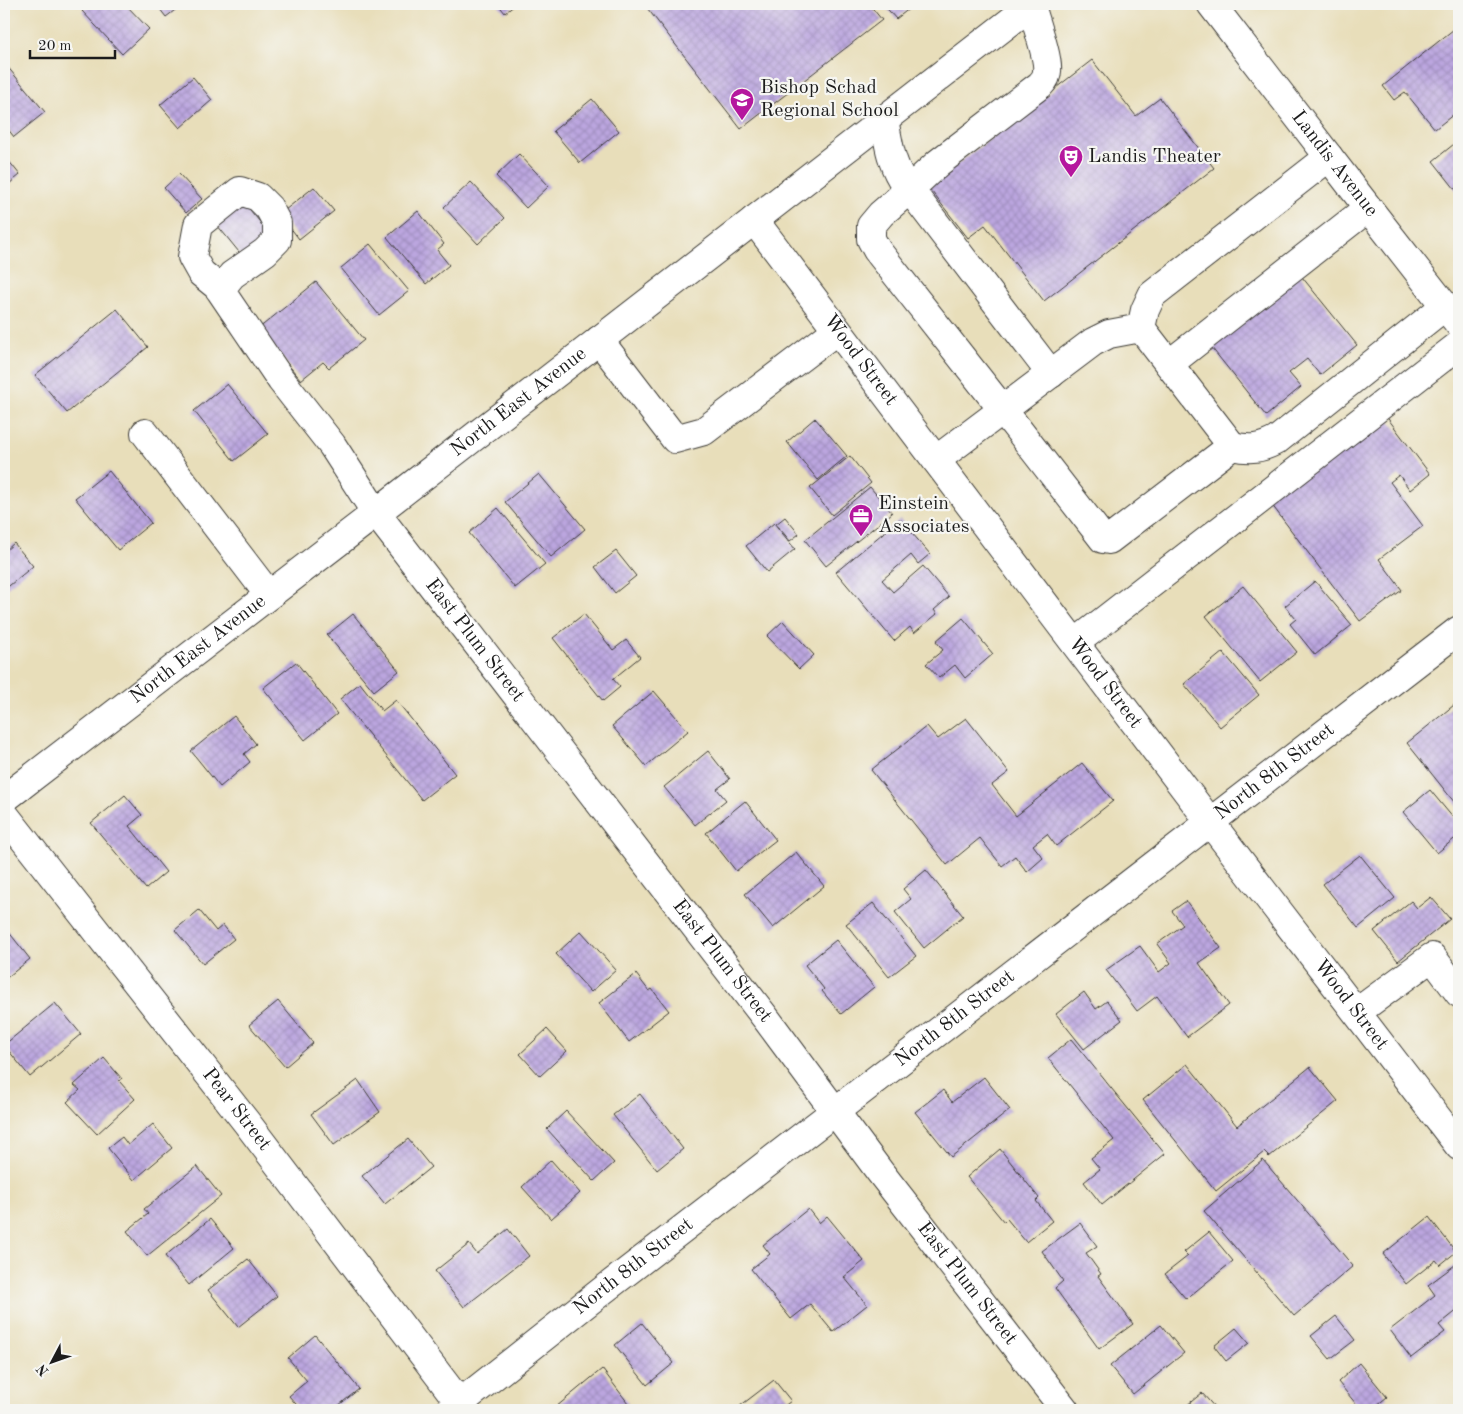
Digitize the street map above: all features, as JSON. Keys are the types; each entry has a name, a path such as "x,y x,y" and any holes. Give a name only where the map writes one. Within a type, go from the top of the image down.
{"street":[{"name":"Landis Avenue","path":"1211,4 1452,315"},
{"path":"1032,5 1046,57 1048,70 1046,79 938,163 881,214 871,226 871,239 877,250 1103,539 1109,540 1232,446"},
{"name":"North East Avenue","path":"4,799 1032,5"},
{"path":"884,119 892,158 900,178 1051,374"},
{"path":"1141,328 1145,310 1152,295 1329,157"},
{"path":"1169,364 1368,208"},
{"name":"Wood Street","path":"754,220 1210,822 1458,1142"},
{"name":"East Plum Street","path":"220,290 281,380 332,445 376,513 768,1021 886,1180 1065,1410"},
{"path":"1141,328 1232,446 1253,449 1267,446 1278,440 1452,315"},
{"path":"936,460 1093,342 1109,334 1141,328"},
{"path":"599,340 675,439 704,431 837,330"},
{"path":"1075,643 1459,345"},
{"path":"145,433 269,595"},
{"name":"North 8th Street","path":"458,1408 602,1291 1459,630"},
{"name":"Pear Street","path":"4,814 247,1123 458,1408"},
{"path":"1357,1012 1432,957 1459,993"}],"building":[{"path":"90,4 125,4 149,29 122,54 82,11"},
{"path":"156,4 183,4 166,17"},
{"path":"498,4 516,4 505,13"},
{"path":"644,4 869,4 882,20 741,129"},
{"path":"883,4 915,4 896,19"},
{"path":"1459,25 1459,110 1435,129 1405,92 1394,100 1383,86"},
{"name":"Landis Theater","path":"1092,60 1136,116 1160,98 1214,168 1044,301 985,225 968,238 928,187"},
{"path":"6,65 45,112 14,137 4,124 4,67"},
{"path":"193,77 212,100 180,128 160,105"},
{"path":"592,99 619,131 580,163 553,131"},
{"path":"1459,140 1459,194 1433,161"},
{"path":"519,154 549,186 526,208 496,176"},
{"path":"4,155 20,175 4,188"},
{"path":"179,174 202,199 186,213 164,188"},
{"path":"471,182 505,218 478,244 444,207"},
{"path":"314,187 334,211 299,239 280,214"},
{"path":"240,198 270,234 243,257 213,220"},
{"path":"418,211 444,244 437,250 449,265 426,284 387,237"},
{"path":"370,244 409,291 379,315 341,268"},
{"path":"1285,256 1357,345 1320,375 1307,359 1289,373 1301,387 1266,416 1211,347 1254,280"},
{"path":"316,282 364,340 329,368 323,362 301,380 258,329"},
{"path":"117,309 148,347 67,413 35,375"},
{"path":"227,384 268,434 234,461 194,411"},
{"path":"1376,403 1430,474 1410,490 1399,475 1390,482 1423,526 1379,559 1402,590 1360,621 1262,492"},
{"path":"815,418 847,456 818,480 787,442"},
{"path":"850,456 871,483 832,515 810,488"},
{"path":"109,471 151,523 118,550 75,498"},
{"path":"539,474 585,529 551,557 505,502"},
{"path":"870,487 892,513 826,566 805,540"},
{"path":"498,508 545,564 515,588 469,533"},
{"path":"785,517 799,534 790,541 776,524"},
{"path":"900,519 930,554 918,564 911,555 882,580 893,592 923,566 949,597 934,610 937,614 914,633 910,627 894,641 836,572"},
{"path":"774,523 795,549 767,572 746,546"},
{"path":"14,543 33,566 4,590 4,552"},
{"path":"616,551 636,576 615,593 595,567"},
{"path":"1315,581 1352,625 1315,655 1290,624 1296,619 1285,606"},
{"path":"1243,586 1297,652 1260,682 1206,616"},
{"path":"353,614 399,671 374,691 327,635"},
{"path":"584,614 613,650 626,640 640,657 613,679 620,687 603,701 553,638"},
{"path":"963,618 993,654 965,678 955,665 939,678 926,664 943,650 936,641"},
{"path":"783,621 814,655 799,669 767,636"},
{"path":"1223,652 1259,695 1220,727 1184,684"},
{"path":"296,662 337,714 305,740 263,688"},
{"path":"360,683 382,711 396,700 455,774 422,800 340,699"},
{"path":"654,691 688,731 646,766 612,726"},
{"path":"1459,701 1459,808 1407,743"},
{"path":"234,716 256,744 244,754 250,762 220,787 191,751"},
{"path":"966,718 1009,772 992,785 1016,816 1082,763 1113,801 1056,846 1047,834 1033,845 1043,858 1027,872 1015,856 1002,866 980,838 947,865 871,770 927,726 938,739"},
{"path":"708,751 730,779 717,789 726,800 695,825 664,787"},
{"path":"1430,790 1459,825 1459,835 1437,853 1403,812"},
{"path":"125,795 142,815 129,826 166,872 146,889 91,823"},
{"path":"745,801 776,840 736,871 706,833"},
{"path":"796,852 824,886 773,928 745,894"},
{"path":"1360,855 1395,898 1358,928 1323,884"},
{"path":"926,870 963,916 924,948 895,912 911,899 903,889"},
{"path":"1431,897 1450,919 1398,961 1374,931 1411,901 1417,908"},
{"path":"1186,901 1221,948 1199,963 1229,1005 1187,1037 1157,996 1137,1011 1106,970 1140,946 1159,972 1171,963 1157,944 1183,925 1172,911"},
{"path":"873,903 916,956 889,977 846,924"},
{"path":"199,910 216,931 223,925 234,939 203,964 175,930"},
{"path":"4,926 30,959 4,980"},
{"path":"581,931 616,970 591,992 556,954"},
{"path":"836,940 874,987 841,1014 822,991 824,989 805,965"},
{"path":"636,974 649,991 652,989 669,1011 629,1042 599,1003"},
{"path":"1084,992 1096,1009 1107,1001 1122,1020 1084,1049 1056,1014"},
{"path":"278,1001 313,1043 285,1067 249,1025"},
{"path":"55,1003 81,1034 30,1077 4,1045"},
{"path":"547,1029 567,1051 540,1076 520,1054"},
{"path":"1071,1039 1165,1154 1102,1205 1084,1182 1100,1169 1091,1158 1114,1140 1048,1058"},
{"path":"104,1058 122,1079 119,1081 135,1099 97,1134 67,1102 80,1090 74,1085"},
{"path":"1187,1064 1237,1126 1310,1067 1338,1101 1269,1157 1264,1152 1216,1191 1143,1100"},
{"path":"984,1077 1010,1110 951,1157 915,1112 943,1090 952,1102"},
{"path":"358,1080 380,1112 334,1145 311,1114"},
{"path":"640,1094 683,1149 657,1170 613,1115"},
{"path":"566,1111 614,1163 594,1181 547,1129"},
{"path":"153,1124 172,1148 134,1180 108,1148 122,1137 128,1145"},
{"path":"408,1139 431,1167 385,1204 362,1176"},
{"path":"1000,1149 1039,1198 1036,1201 1052,1221 1026,1242 1007,1219 1004,1222 967,1177"},
{"path":"551,1160 580,1193 551,1219 522,1187"},
{"path":"1263,1160 1353,1266 1294,1316 1204,1211"},
{"path":"197,1166 221,1196 147,1256 127,1231 148,1214 144,1209"},
{"path":"808,1209 819,1223 827,1216 864,1261 844,1277 867,1305 833,1332 810,1304 791,1319 751,1269 770,1254 763,1245"},
{"path":"1429,1217 1456,1252 1440,1265 1436,1260 1406,1284 1383,1254"},
{"path":"210,1219 234,1248 189,1285 165,1256"},
{"path":"1080,1223 1097,1246 1086,1253 1101,1274 1098,1276 1133,1324 1099,1349 1055,1288 1063,1281 1042,1251"},
{"path":"508,1229 529,1256 464,1307 435,1271 469,1244 477,1254"},
{"path":"1209,1232 1233,1261 1186,1299 1165,1274 1188,1256 1184,1252"},
{"path":"248,1259 277,1296 238,1327 208,1290"},
{"path":"1459,1262 1459,1309 1439,1325 1445,1332 1411,1358 1390,1330 1435,1295 1428,1285"},
{"path":"1336,1316 1355,1340 1330,1359 1311,1336"},
{"path":"642,1323 674,1363 647,1385 615,1345"},
{"path":"1161,1325 1184,1353 1133,1394 1110,1366"},
{"path":"1236,1328 1249,1343 1226,1361 1214,1346"},
{"path":"315,1335 359,1389 333,1410 301,1410 289,1396 307,1381 288,1358"},
{"path":"1359,1363 1387,1397 1371,1410 1361,1410 1338,1382"},
{"path":"602,1369 628,1403 620,1410 559,1410 556,1407"},
{"path":"774,1380 791,1401 779,1410 744,1410 740,1406"},
{"path":"1202,1393 1217,1410 1181,1410"}],"place":[{"name":"Bishop Schad Regional School","path":"742,121"},
{"name":"Landis Theater","path":"1071,178"},
{"name":"Einstein Associates","path":"861,537"}]}
